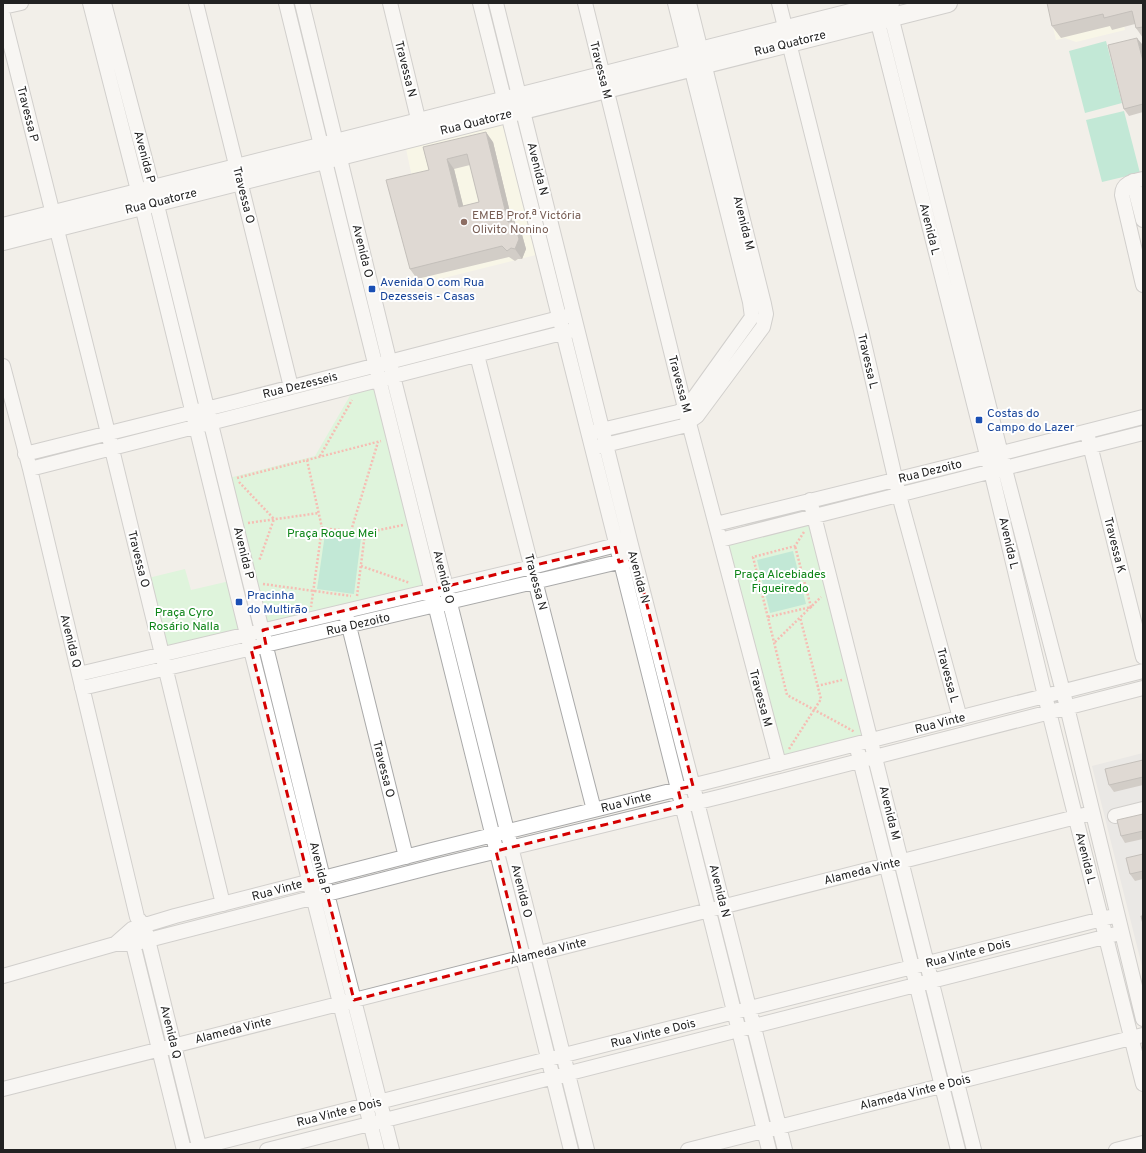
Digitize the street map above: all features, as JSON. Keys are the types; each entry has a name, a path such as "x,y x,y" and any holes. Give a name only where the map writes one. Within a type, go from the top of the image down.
{"street":[{"path":"3,8 21,3"},
{"name":"Avenida P","path":"90,3 208,408 211,423 231,480 236,524 284,720 316,880"},
{"name":"Avenida P","path":"104,3 193,412 269,723 320,896 340,1003 377,1150"},
{"name":"Travessa O","path":"196,3 291,387"},
{"name":"Avenida O","path":"286,3 390,362 587,1150"},
{"name":"Avenida O","path":"302,3 330,151 379,380 436,606 491,835 571,1150"},
{"name":"Travessa N","path":"390,3 421,129"},
{"name":"Avenida N","path":"480,3 514,105 577,329 785,1150"},
{"name":"Avenida N","path":"496,3 514,105 558,318 769,1150"},
{"name":"Travessa M","path":"585,3 685,408 690,422 779,764"},
{"name":"Avenida M","path":"675,3 696,59 759,313"},
{"name":"Avenida M","path":"689,3 696,59"},
{"name":"Travessa L","path":"779,3 861,330 899,495 960,718"},
{"name":"Rua Quatorze","path":"3,241 55,221 787,37 883,8 948,3"},
{"name":"Avenida L","path":"883,8 994,455 1067,707 1143,1019"},
{"name":"Travessa P","path":"3,15 55,221"},
{"path":"1143,220 1138,180 1124,186 1122,196 1143,285"},
{"path":"1122,196 1140,196"},
{"name":"Rua Quatorze","path":"3,227 55,221"},
{"name":"Travessa O","path":"55,221 223,904"},
{"path":"588,434 678,412 685,408 691,402 750,321 759,313 763,327 690,422 683,426 591,448"},
{"name":"Rua Dezesseis","path":"25,454 390,362 573,314"},
{"name":"Rua Dezesseis","path":"30,469 577,329"},
{"name":"Travessa N","path":"477,355 594,810"},
{"name":"Avenida Q","path":"3,366 30,469 138,924 148,940 175,1045 196,1149"},
{"name":"Rua Dezoito","path":"716,524 1143,417"},
{"name":"Travessa K","path":"1086,432 1143,657"},
{"name":"Rua Dezoito","path":"720,540 1143,433"},
{"name":"Avenida L","path":"998,469 1045,696 1106,937 1137,1036 1143,1084"},
{"name":"Avenida M","path":"810,500 974,1150"},
{"name":"Rua Dezoito","path":"79,674 310,619 353,605 432,590 532,567 630,542"},
{"path":"226,548 241,543"},
{"name":"Rua Dezoito","path":"82,688 436,606 634,558"},
{"name":"Travessa O","path":"353,605 349,626 406,856"},
{"name":"Rua Vinte","path":"115,944 138,924 223,904 406,856 693,786 1143,671"},
{"name":"Rua Vinte","path":"3,976 115,944 133,944 1143,688"},
{"path":"269,723 284,720"},
{"name":"Avenida M","path":"856,744 958,1150"},
{"path":"1115,816 1143,809"},
{"name":"Alameda Vinte","path":"3,1088 1092,813"},
{"name":"Avenida P","path":"320,896 354,1000 392,1150"},
{"name":"Rua Vinte e Dois","path":"196,1149 1118,915"},
{"name":"Avenida Q","path":"138,924 133,944 184,1150"},
{"name":"Rua Vinte e Dois","path":"267,1150 1122,933"},
{"name":"Alameda Vinte e Dois","path":"688,1150 1137,1036"},
{"path":"1116,1150 1143,1143"}],"path":[{"path":"320,457 361,384"},
{"path":"231,480 394,438"},
{"path":"351,532 378,442"},
{"path":"307,460 322,528 310,619"},
{"path":"231,480 274,519"},
{"path":"236,524 319,513"},
{"path":"258,561 274,519"},
{"path":"322,528 365,533 415,523"},
{"path":"251,583 314,591 353,605 361,566 365,533"},
{"path":"811,607 795,546 753,557 787,695 871,740"},
{"path":"361,566 410,583"},
{"path":"774,643 832,586"},
{"path":"768,618 811,607"},
{"path":"779,764 821,699 800,617"},
{"path":"817,686 855,676"}],"highlighted area":[{"path":"615,546 619,562 635,558 693,786 678,789 682,806 496,851 522,957 354,1000 323,878 309,881 251,649 266,645 263,630"}],"shaded area":[{"path":"1047,3 1119,3 1125,30 1076,42 1065,38 1056,40"},
{"name":"EMEB Prof.ª Victória Olivito Nonino","path":"504,121 536,255 416,285 392,188 413,182 405,144"},
{"path":"1143,753 1143,970 1092,766"}],"green space":[{"path":"1106,41 1122,103 1085,113 1069,51"},
{"path":"1124,111 1140,173 1102,182 1086,120"},
{"name":"Praça Roque Mei","path":"379,380 431,590 263,630 225,479 315,456 355,387"},
{"name":"Praça Alcebiades Figueiredo","path":"814,517 871,740 778,764 720,540"},
{"path":"325,534 361,538 354,594 317,589"},
{"path":"793,551 806,604 770,613 757,560"},
{"name":"Praça Cyro Rosário Nalla","path":"185,569 191,590 234,580 247,634 162,654 144,579"}],"building":[{"path":"1047,3 1143,3 1143,27 1136,28 1132,11 1104,18 1103,14 1052,26"},
{"path":"1137,38 1143,61 1143,104 1124,109 1108,45"},
{"name":"EMEB Prof.ª Victória Olivito Nonino","path":"486,132 508,222 514,221 519,239 515,249 511,248 507,251 502,246 410,269 386,180 429,170 423,147","holes":["467,154 479,202 459,207 447,159"]},
{"path":"1143,760 1143,777 1109,785 1105,769"},
{"path":"1143,814 1143,831 1121,836 1117,820"},
{"path":"1143,854 1143,871 1130,874 1126,858"}],"place":[{"name":"EMEB Prof.ª Victória Olivito Nonino","path":"464,222"},
{"name":"Avenida O com Rua Dezesseis - Casas","path":"372,289"},
{"name":"Costas do Campo do Lazer","path":"979,420"},
{"name":"Pracinha do Multirão","path":"239,602"}]}
